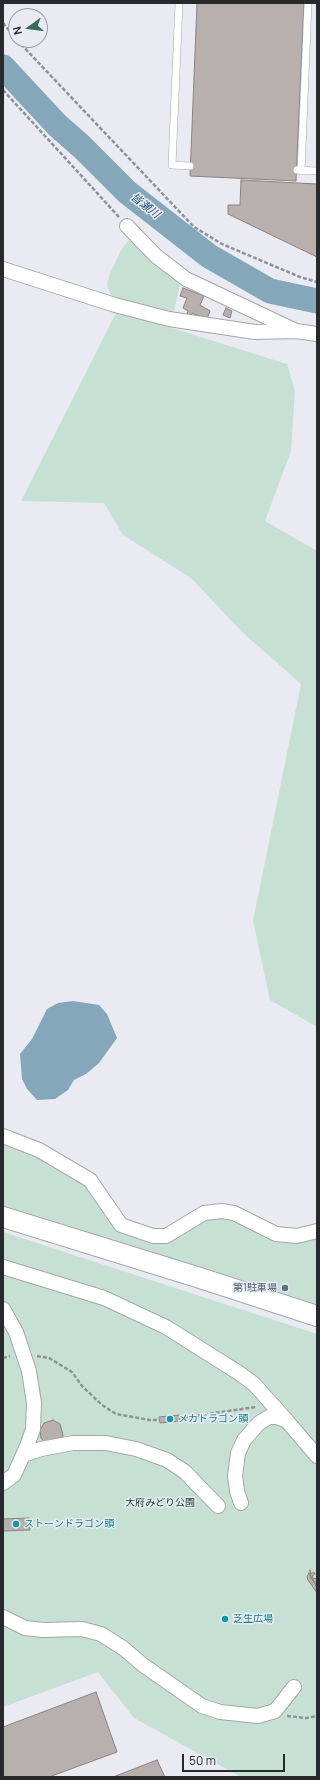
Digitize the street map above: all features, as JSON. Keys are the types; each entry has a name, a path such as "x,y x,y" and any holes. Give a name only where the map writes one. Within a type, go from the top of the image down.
{"street":[{"path":"127,226 156,256 186,279 296,331"},
{"path":"3,269 115,305 169,319 255,332 296,331 317,334"},
{"path":"3,1136 39,1150 90,1180 121,1225 153,1236 166,1236 204,1213 222,1211 234,1213 276,1234 297,1236 317,1231"},
{"path":"3,1218 197,1276 317,1316"},
{"path":"3,1267 104,1298 166,1328 239,1373 254,1384 317,1456"},
{"path":"3,1309 16,1332 28,1371 34,1403 33,1429 23,1456 14,1475 3,1484"},
{"path":"241,1504 236,1491 236,1463 238,1453 244,1440 259,1423 269,1417 277,1417 287,1421"},
{"path":"23,1456 41,1449 72,1443 106,1443 136,1449 167,1460 185,1472 218,1506"},
{"path":"3,1618 25,1628 43,1630 82,1629 101,1634 123,1648 202,1706 220,1712 258,1716 275,1711 294,1687"}],"lane":[{"path":"179,3 172,165 190,166"},
{"path":"308,3 299,170 317,171"}],"path":[{"path":"25,48 194,227 222,244 300,277 317,282"},
{"path":"3,90 127,226"},
{"path":"3,1358 22,1353 49,1358 72,1372 82,1386 102,1405 116,1414 150,1420 160,1420"},
{"path":"180,1418 272,1404"},
{"path":"275,1711 290,1717 306,1718 317,1716"}],"green space":[{"path":"129,240 178,278 180,285 174,311 170,313 116,302 111,295 107,285 109,276 121,250"},
{"path":"121,312 287,364 295,391 291,451 265,521 317,551 317,1027 270,1000 253,921 301,684 242,632 191,578 123,535 104,503 21,501 115,315"},
{"path":"3,1145 36,1154 85,1184 118,1229 162,1243 207,1216 223,1215 276,1239 317,1236 317,1309 3,1207"},
{"name":"大府みどり公園","path":"3,1232 317,1334 317,1777 241,1777 134,1718 98,1672 3,1707"}],"water":[{"path":"73,1001 99,1005 107,1014 117,1038 99,1063 86,1074 74,1080 68,1090 55,1099 37,1100 27,1089 22,1079 20,1054 32,1039 47,1009 58,1003"}],"building":[{"path":"197,3 304,3 296,181 190,176"},
{"path":"241,180 317,184 317,257 228,214 228,205 240,205"},
{"path":"183,288 204,296 200,305 210,311 207,319 192,313 191,316 187,314 188,311 183,308 187,298 180,296"},
{"path":"226,308 232,311 230,318 223,315"},
{"name":"メカドラゴン頭","path":"180,1415 180,1421 160,1423 159,1417"},
{"path":"53,1420 60,1424 63,1435 62,1438 46,1443 41,1438 40,1430 44,1423"},
{"name":"ストーンドラゴン頭","path":"29,1518 30,1530 3,1531 3,1519"},
{"path":"310,1570 311,1574 314,1572 315,1574 312,1576 314,1579 317,1578 317,1587 310,1576"},
{"path":"309,1573 317,1587 317,1593 308,1580 307,1577"},
{"path":"96,1692 117,1752 49,1777 3,1777 3,1727"},
{"path":"157,1760 165,1777 113,1777"}],"waterway":[{"name":"皆瀬川","path":"3,67 57,125 82,147 127,192 209,256 270,291 317,301"}],"place":[{"name":"第1駐車場","path":"285,1288"},
{"name":"メカドラゴン頭","path":"170,1419"},
{"name":"ストーンドラゴン頭","path":"16,1524"},
{"name":"芝生広場","path":"225,1619"}]}
